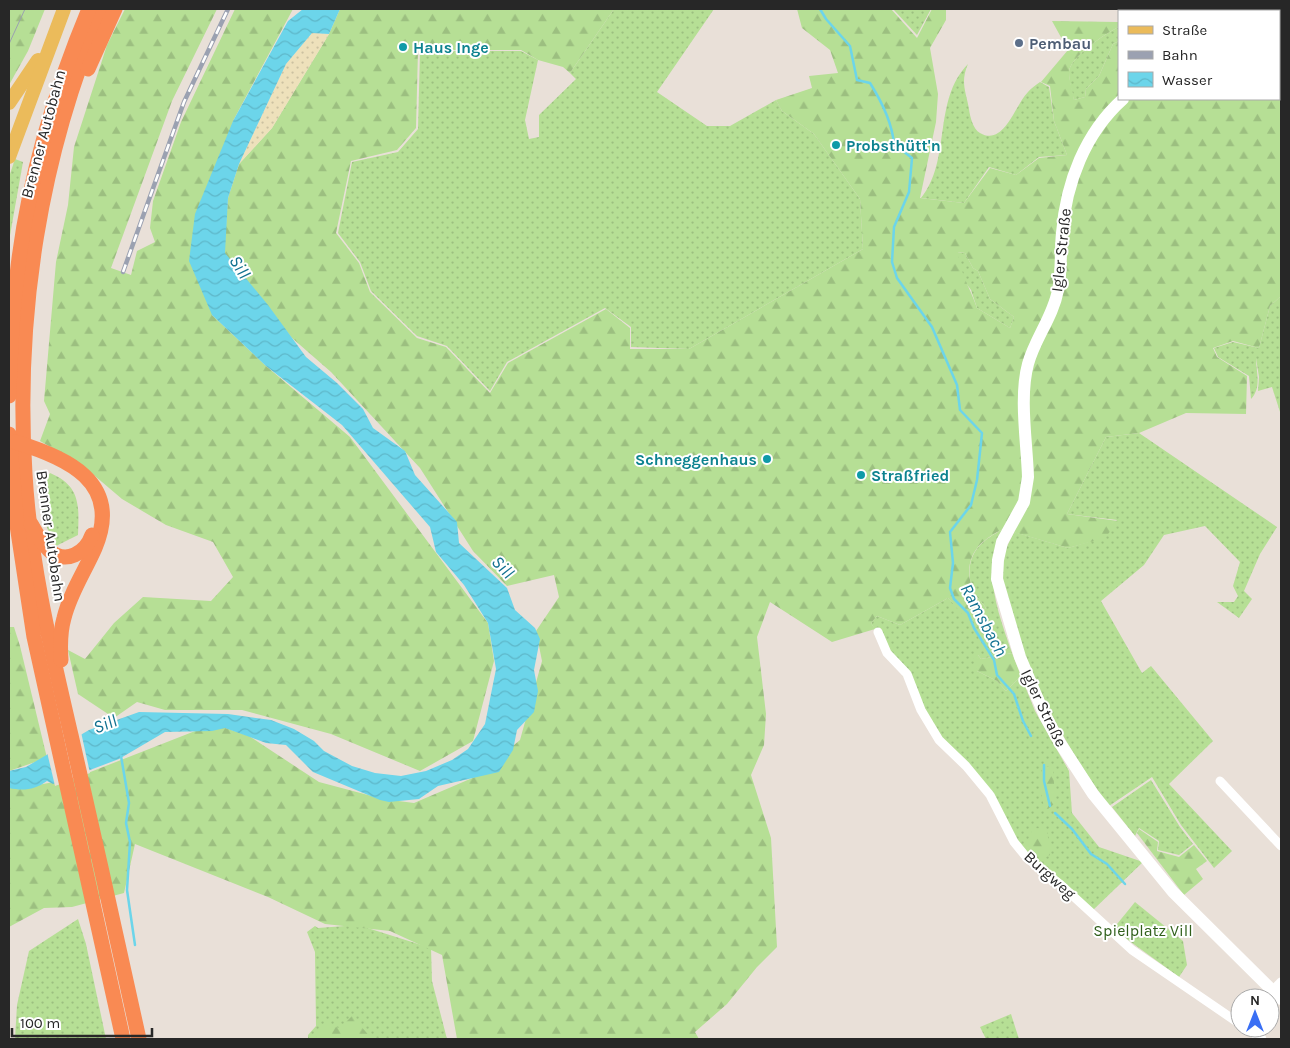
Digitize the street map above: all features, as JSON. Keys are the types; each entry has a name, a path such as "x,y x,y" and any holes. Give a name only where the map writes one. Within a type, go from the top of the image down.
{"highway":[{"name":"Brenner Autobahn","path":"9,396 10,336 17,273 42,144 56,95 89,9"},
{"name":"Brenner Autobahn","path":"23,524 24,340 39,218 56,144 75,80 102,9"},
{"path":"56,144 115,9"},
{"name":"Brenner Autobahn","path":"9,434 23,524 48,634 89,887 123,1039"},
{"path":"9,440 44,454 67,469 84,485 93,508 93,533 82,551 72,556 63,556 50,550 9,508"},
{"path":"9,447 64,459 81,472 94,489 101,509 98,538 70,601 48,634 140,1039"}],"main road":[{"path":"9,157 64,9"},
{"path":"9,102 36,66 55,32"},
{"name":"Igler Straße","path":"1122,100 1097,128 1076,168 1068,192 1062,235 1059,288 1051,314 1032,352 1026,370 1027,490 1024,502 1002,542 997,578 1030,683 1055,734 1081,777 1173,892 1277,988"},
{"path":"9,128 15,141"}],"street":[{"name":"Burgweg","path":"878,632 887,653 907,674 921,710 939,740 966,766 990,795 1014,842 1027,858 1061,885 1132,950 1230,1017"},
{"path":"1220,781 1281,846"}],"green space":[{"path":"9,9 45,9 28,51 9,85"},
{"path":"125,9 217,9 172,101 111,268 131,275 137,251 155,242 150,228 153,201 181,122 235,9 293,9 233,121 212,315 266,366 350,437 488,623 494,661 473,741 420,771 331,734 242,710 165,710 137,702 114,718 78,694 68,650 85,659 114,623 143,597 211,601 233,577 213,542 166,525 122,499 82,465 40,441 50,414 44,401 56,262 68,205 74,147 107,45"},
{"path":"340,9 614,9 570,73 563,67 538,60 521,50 418,50 416,128 397,150 351,161 336,233 359,263 370,292 417,338 446,347 490,393 508,363 606,309 630,328 630,349 689,349 863,249 860,199 814,134 782,111 776,100 812,88 809,76 838,73 830,50 802,28 797,9 891,9 917,38 932,9 946,9 946,20 930,48 938,94 936,122 920,198 964,203 990,168 1016,175 1039,158 1067,155 1054,121 1050,86 1041,82 1068,50 1052,21 1118,22 1118,28 1090,46 1075,59 1071,66 1069,75 1074,100 1085,97 1086,89 1099,76 1113,44 1118,42 1118,100 1280,100 1280,10 1170,9 1281,9 1281,296 1270,306 1259,348 1233,341 1213,348 1217,357 1247,376 1246,414 1186,413 1139,433 1106,437 1067,514 1118,521 1105,538 1068,548 1003,529 994,534 980,544 972,558 969,575 971,585 973,591 986,608 970,623 948,598 900,625 877,616 871,623 875,629 832,642 770,602 757,637 766,714 764,745 751,775 771,838 777,947 757,967 727,1004 695,1032 699,1039 457,1039 442,955 390,931 325,924 268,897 135,844 124,893 72,907 44,908 9,927 9,788 27,787 75,778 213,724 249,736 319,782 383,799 414,803 477,776 520,740 542,661 536,631 559,597 554,575 507,586 473,551 420,468 331,372 292,338 224,253 228,198 239,164 272,128 329,34","holes":["958,252 965,253 973,268 978,271 990,299 1014,317 1010,328 977,308 963,274"]},
{"path":"614,9 714,9 657,92 707,126 730,126 776,100 782,111 814,134 860,199 863,249 689,349 631,347 631,327 605,308 507,362 490,391 447,346 417,336 371,291 360,262 338,233 352,162 398,152 418,129 420,51 521,51 538,60 525,120 529,139 539,137 539,115 576,79 570,73"},
{"path":"893,9 931,9 917,35"},
{"path":"1118,28 1118,42 1113,44 1099,76 1086,89 1085,97 1074,100 1069,75 1071,66 1075,59 1106,34"},
{"path":"968,64 964,76 964,87 971,119 980,133 988,136 1002,130 1023,98 1040,82 1049,87 1054,121 1067,155 1039,157 1016,175 989,167 964,203 921,198 930,183 936,166 950,95 957,79"},
{"path":"15,159 23,162 9,241 9,177"},
{"path":"957,252 965,253 973,268 978,271 990,299 1014,317 1010,328 977,308 971,290 961,276"},
{"path":"1281,296 1281,415 1272,387 1258,391 1259,377 1256,358 1258,379 1256,390 1251,399 1249,376 1218,357 1214,348 1233,342 1259,348 1270,306"},
{"path":"1139,433 1277,527 1260,554 1244,591 1252,599 1239,618 1217,602 1234,602 1238,596 1233,586 1240,562 1205,526 1164,535 1144,565 1101,601 1142,673 1151,666 1213,741 1169,784 1232,851 1214,868 1181,825 1152,777 1109,806 1079,762 1052,716 1020,642 1003,584 1002,560 1014,532 1068,548 1105,537 1117,520 1067,514 1106,437"},
{"path":"50,473 68,484 73,491 78,506 78,535 56,546 43,518 41,509 42,492"},
{"path":"1003,529 996,544 992,575 997,607 1012,653 981,659 978,655 977,671 997,681 1006,691 1021,676 1035,711 1069,771 1072,813 1099,847 1143,862 1092,911 1033,861 1019,844 1003,815 942,740 871,623 877,616 900,625 948,598 971,622 986,608 972,588 970,565 972,558 987,539"},
{"path":"9,627 14,627 20,646 47,758 9,771"},
{"path":"1012,653 1021,676 1006,691 997,681 977,671 973,659 978,655 981,659"},
{"path":"1041,765 1053,768 1055,799 1054,804 1048,809 1045,808 1041,796"},
{"path":"1151,780 1180,827 1193,844 1179,855 1158,850 1159,841 1139,828 1135,836 1112,807"},
{"path":"1033,828 1047,829 1050,855 1044,858 1031,854 1025,847"},
{"path":"1139,829 1158,842 1157,851 1179,857 1194,845 1207,861 1196,869 1203,879 1184,895 1137,833"},
{"name":"Spielplatz Vill","path":"1135,902 1183,941 1187,965 1179,977 1113,929"},
{"path":"78,919 86,944 106,1039 15,1039 17,1005 29,951"},
{"path":"358,925 431,948 432,981 447,1039 308,1039 308,1035 316,1026 315,952 307,932 315,926 318,928"},
{"path":"1011,1014 1019,1039 986,1039 980,1027"},
{"path":"352,1016 372,1039 315,1039 324,1025 340,1028"}],"sand":[{"path":"312,33 329,34 272,128 239,164 286,64"}],"water":[{"path":"303,9 340,9 329,34 312,33 286,64 239,164 228,198 225,253 268,305 306,357 337,383 363,409 373,428 405,451 415,475 457,522 459,543 507,588 515,610 535,628 540,639 534,670 538,691 534,712 517,730 513,750 499,772 438,786 419,799 389,802 380,800 313,772 286,745 266,743 225,728 212,731 165,732 119,759 53,784 47,781 29,789 9,788 9,771 26,767 89,730 139,712 228,714 271,720 294,729 314,741 324,751 352,766 375,773 401,776 426,771 452,760 468,749 485,724 496,669 488,623 464,585 436,552 430,527 342,425 266,366 212,315 189,261 195,214 233,121 288,21"}],"pier":[{"path":"81,732 90,773 55,786 47,752"}],"waterway":[{"name":"Ramsbach","path":"820,9 826,19 850,46 857,80 870,83 879,97 889,120 894,144 912,158 909,192 894,227 892,262 897,278 932,327 957,385 960,410 982,433 977,480 971,505 950,532 953,563 950,588 954,599 968,613 974,628 994,660 997,675 1014,694 1023,721 1031,736"},
{"path":"121,756 129,803 126,823 130,842 127,890 135,945"},
{"name":"Ramsbach","path":"1044,765 1044,781 1050,806"},
{"name":"Ramsbach","path":"1055,813 1072,829 1091,854 1107,864 1125,884"}],"tram line":[{"path":"9,44 25,9"}],"railway":[{"path":"123,272 184,102 228,9"}],"place":[{"name":"Pembau","path":"1019,43"},
{"name":"Haus Inge","path":"403,47"},
{"name":"Probsthütt'n","path":"836,145"},
{"name":"Schneggenhaus","path":"767,459"},
{"name":"Straßfried","path":"861,475"}],"water label":[{"name":"Sill","path":"240,267"},
{"name":"Sill","path":"503,567"},
{"name":"Sill","path":"105,724"}]}
